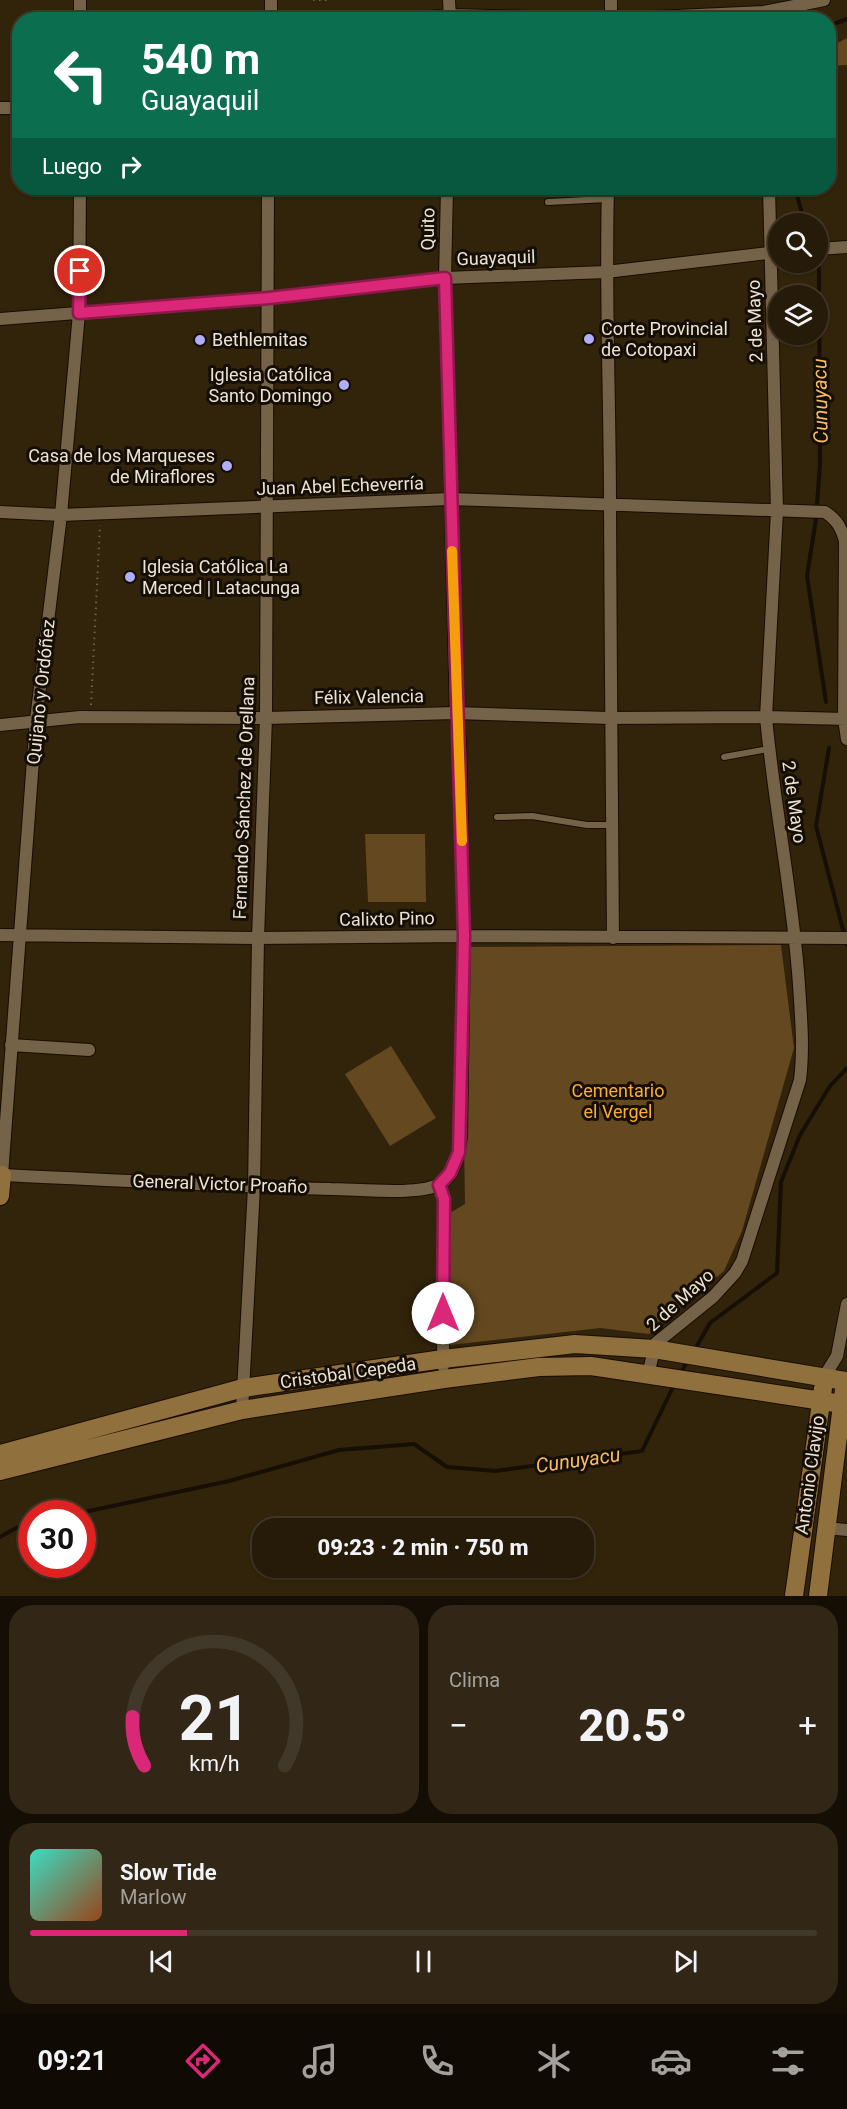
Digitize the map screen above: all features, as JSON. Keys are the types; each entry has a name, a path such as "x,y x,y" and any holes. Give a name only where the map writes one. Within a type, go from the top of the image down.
{"street":[{"path":"745,12 764,11 824,0"},
{"name":"Quijano y Ordóñez","path":"0,1196 36,720 61,515 79,313 80,195"},
{"name":"Fernando Sánchez de Orellana","path":"242,1410 254,1186 258,938 266,718 268,195"},
{"name":"Quito","path":"439,1185 450,1173 459,1152 464,936 460,741 456,713 450,500 445,278 447,195"},
{"path":"607,195 610,504 609,718 613,938"},
{"name":"2 de Mayo","path":"770,195 771,213"},
{"path":"828,248 847,247"},
{"name":"Guayaquil","path":"0,319 269,298 445,278 606,272 768,253"},
{"name":"2 de Mayo","path":"656,1375 654,1349 660,1339 713,1297 725,1285 742,1261 800,1080 803,1056 796,938 768,749 766,717 777,510 775,273"},
{"name":"Juan Abel Echeverría","path":"0,512 61,515 450,500 825,512 836,519 845,541 845,719"},
{"name":"Félix Valencia","path":"0,725 90,717 266,718 456,713 609,718 845,719"},
{"path":"845,719 847,739"},
{"name":"Calixto Pino","path":"0,935 258,938 464,936 847,938"},
{"path":"11,1045 89,1050"},
{"name":"General Victor Proaño","path":"1,1175 396,1191 427,1189 439,1185"},
{"path":"439,1185 444,1199 444,1379"},
{"name":"Antonio Clavijo","path":"794,1596 820,1400 825,1377 837,1356 847,1304"},
{"name":"Cristobal Cepeda","path":"0,1454 243,1388 443,1359 575,1344 654,1349 845,1381"},
{"name":"Antonio Clavijo","path":"818,1596 826,1528 842,1438 845,1381 837,1356"},
{"name":"Cristobal Cepeda","path":"0,1471 242,1410 539,1367 591,1366 842,1404"},
{"path":"815,1435 842,1438"},
{"path":"0,1440 7,1445 22,1449"},
{"path":"826,1528 847,1530"}],"lane":[{"path":"0,108 0,116"},
{"path":"548,202 594,195"},
{"path":"724,757 768,749"},
{"path":"496,817 532,816 587,825 611,825"}],"path":[{"path":"313,0 329,0"},
{"path":"90,717 100,513"}],"green space":[{"path":"847,38 847,65 836,66 836,44"},
{"path":"365,834 425,834 426,902 368,902"},
{"name":"Cementario el Vergel","path":"781,945 794,1048 742,1231 724,1271 649,1334 600,1328 450,1345 450,1213 465,1204 461,947"},
{"path":"391,1046 436,1118 390,1146 345,1074"}],"waterway":[{"name":"Cunuyacu","path":"836,23 847,19"},
{"name":"Cunuyacu","path":"797,195 802,213"},
{"name":"Cunuyacu","path":"817,505 820,464 819,273"},
{"name":"Cunuyacu","path":"816,519 807,576 826,702"},
{"name":"Cunuyacu","path":"829,748 816,826 847,945"},
{"name":"Cunuyacu","path":"694,1351 710,1323 777,1273 781,1182 800,1135 830,1086 847,1068"},
{"name":"Cunuyacu","path":"680,1374 688,1360"},
{"name":"Cunuyacu","path":"96,1510 229,1481 339,1450 414,1444 447,1467 496,1471 642,1451 675,1383"},
{"name":"Cunuyacu","path":"0,1537 18,1528"}],"slow traffic":[{"path":"452,551 462,841"}],"place":[{"name":"Corte Provincial de Cotopaxi","path":"589,339"},
{"name":"Bethlemitas","path":"200,340"},
{"name":"Iglesia Católica Santo Domingo","path":"344,385"},
{"name":"Casa de los Marqueses de Miraflores","path":"227,466"},
{"name":"Iglesia Católica La Merced | Latacunga","path":"130,577"}],"route":[{"path":"80,271 79,313 269,298 445,278 464,936 461,1136 456,1163 439,1185 444,1199 443,1313"}]}
